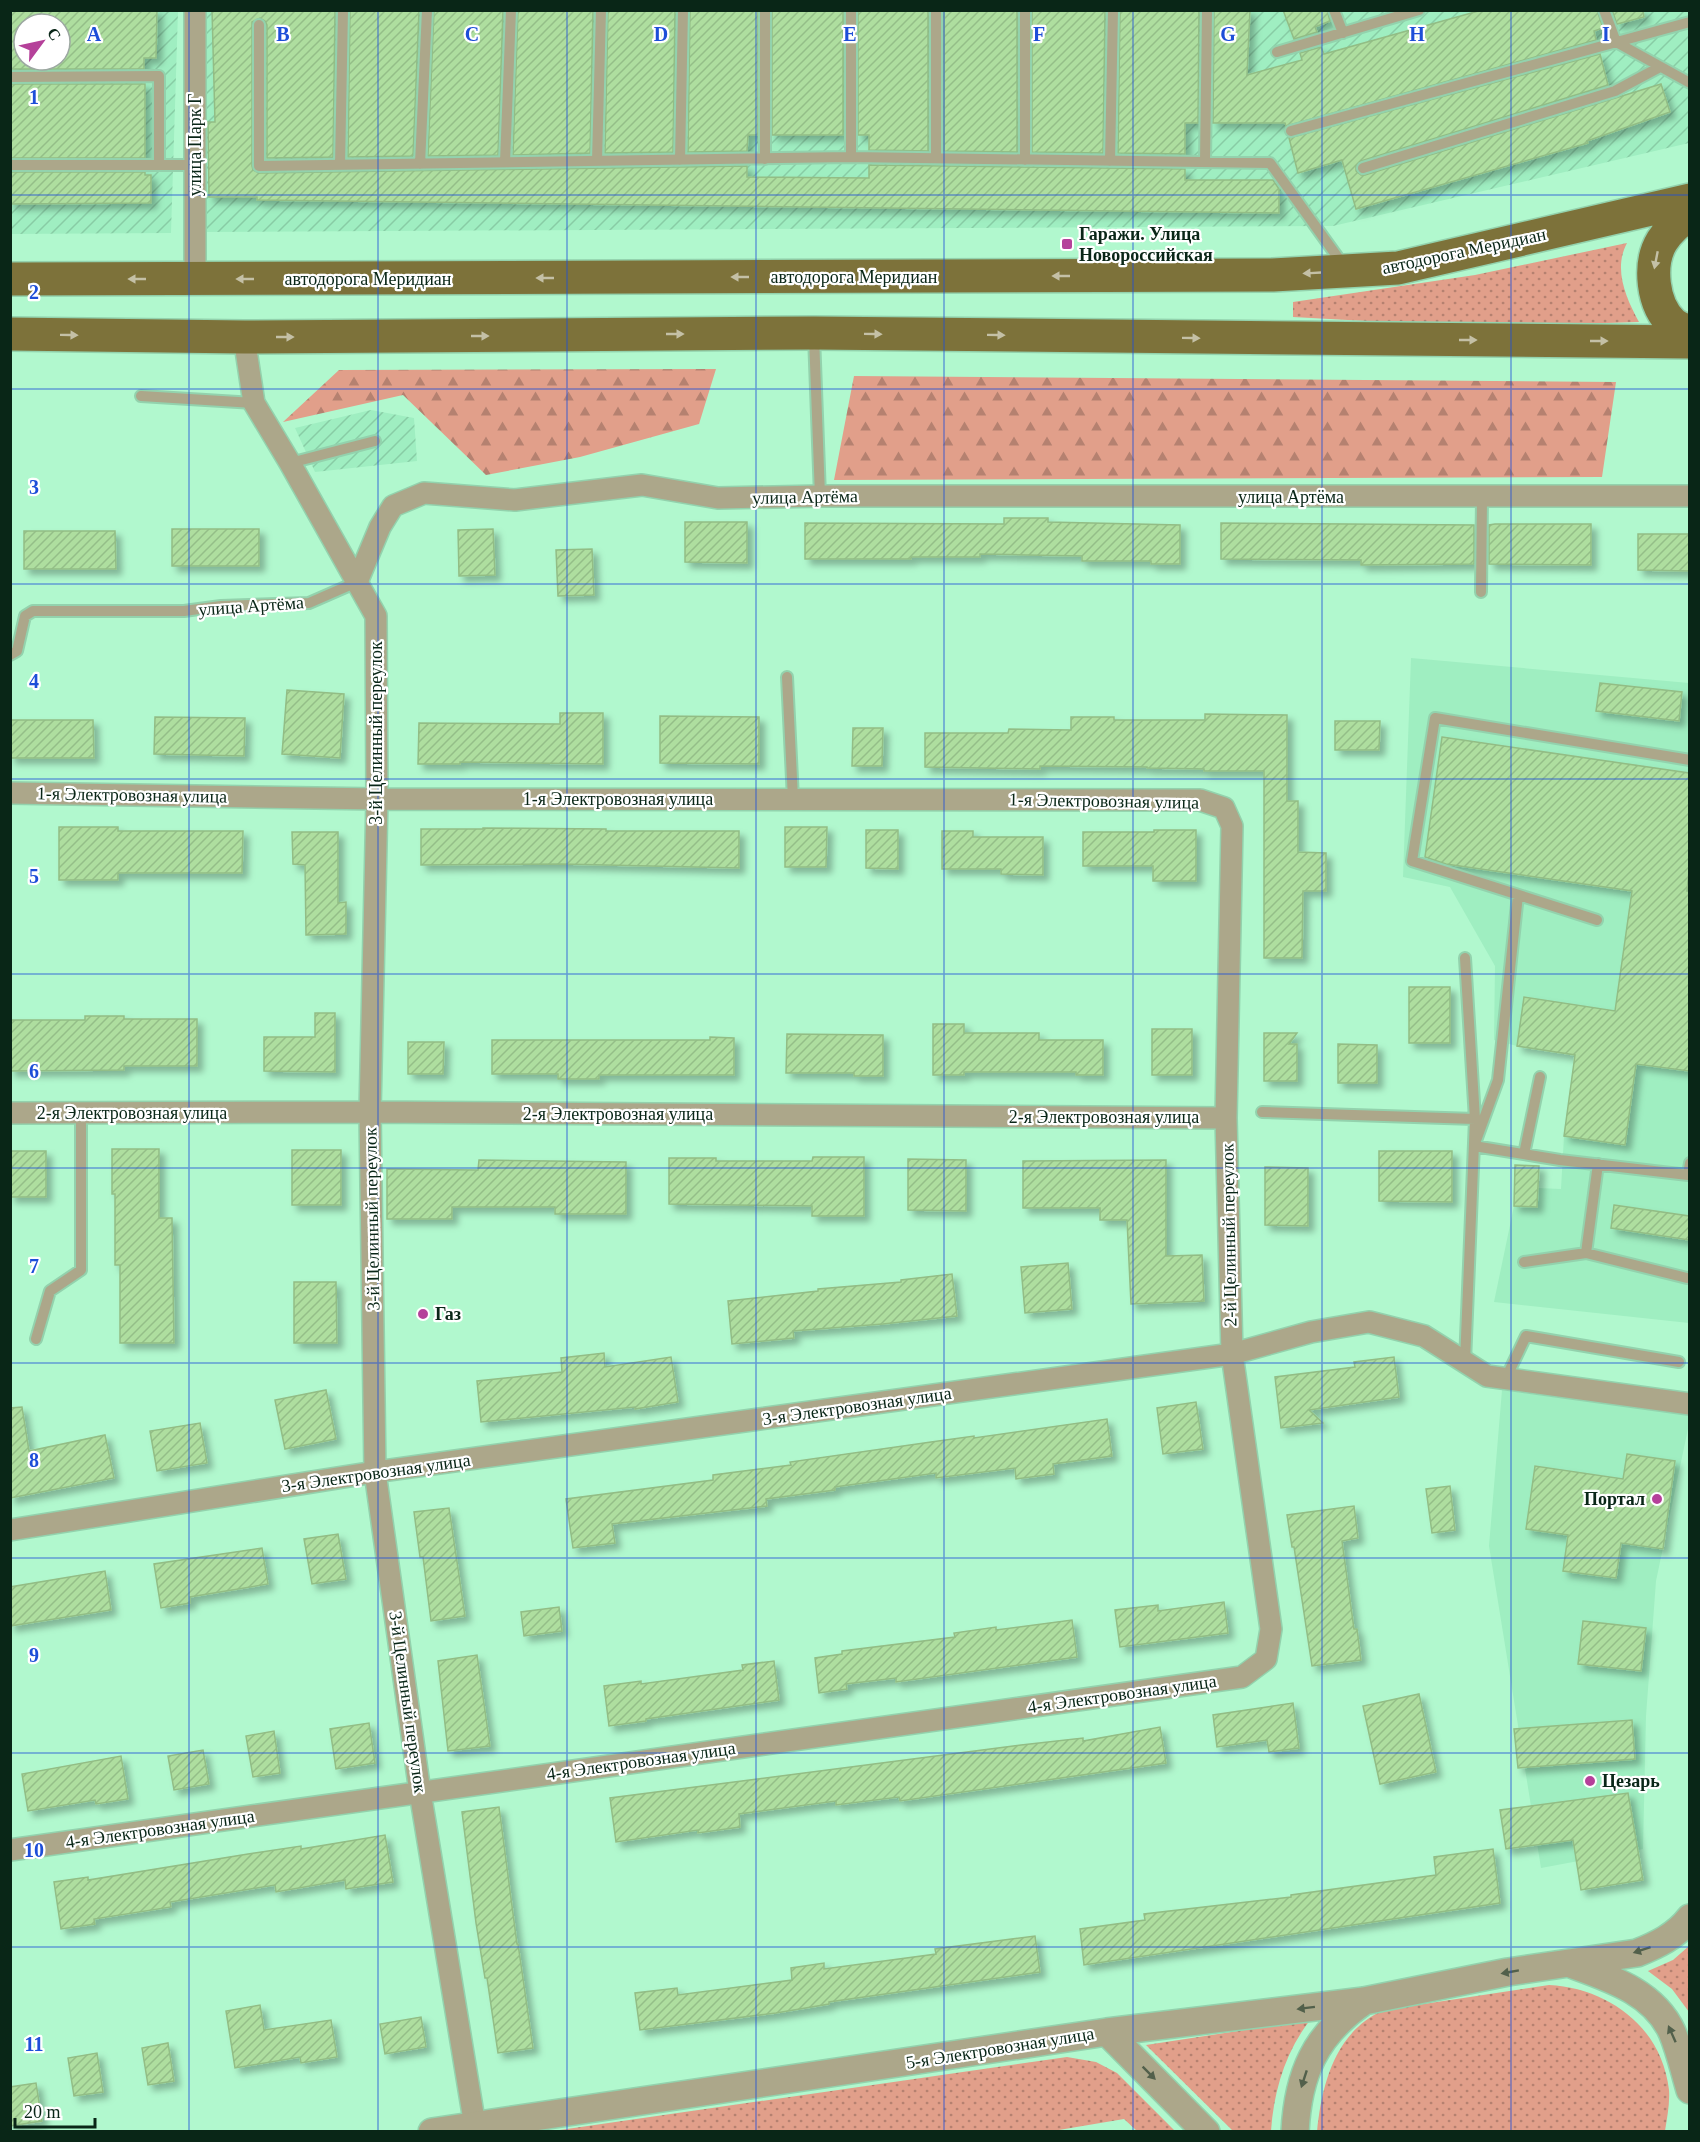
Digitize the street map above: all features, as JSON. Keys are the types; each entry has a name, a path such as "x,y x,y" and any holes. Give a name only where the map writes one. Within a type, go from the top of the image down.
{"main road":[{"name":"автодорога Меридиан","path":"10,279 1273,275 1398,268 1689,200"},
{"path":"1689,215 1662,241 1654,266 1654,281 1664,312 1673,324 1689,333"},
{"path":"10,334 244,338 814,333 1689,342"}],"street":[{"name":"улица Парк Г","path":"195,10 195,279"},
{"name":"3-й Целинный переулок","path":"244,338 254,403 376,616 377,799 370,1112 375,1472 420,1792 475,2126"},
{"name":"улица Артёма","path":"357,582 380,527 393,506 424,493 514,500 642,485 718,498 1689,496"},
{"name":"1-я Электровозная улица","path":"10,793 377,799 1200,800 1224,808"},
{"name":"2-й Целинный переулок","path":"1224,808 1232,826 1226,1118 1232,1354 1271,1629 1266,1659"},
{"name":"2-я Электровозная улица","path":"10,1113 370,1112 1226,1118"},
{"name":"3-я Электровозная улица","path":"10,1530 375,1472 1232,1354 1311,1332 1369,1322 1424,1336 1487,1376 1689,1404"},
{"name":"4-я Электровозная улица","path":"10,1850 1242,1677 1266,1659"},
{"name":"5-я Электровозная улица","path":"432,2132 475,2126 519,2126 1107,2032 1364,2001 1508,1972 1637,1953 1657,1945 1678,1932 1689,1918"},
{"path":"1568,1963 1624,1984 1648,2000 1671,2030 1689,2090"},
{"path":"1295,2132 1300,2091 1313,2055 1335,2024 1364,2001"},
{"path":"1107,2032 1206,2132"}],"lane":[{"path":"340,165 343,10"},
{"path":"420,164 427,10"},
{"path":"505,162 511,10"},
{"path":"597,161 601,10"},
{"path":"680,160 683,10"},
{"path":"765,10 765,159"},
{"path":"851,10 851,157"},
{"path":"936,10 936,158"},
{"path":"1025,10 1025,160"},
{"path":"1110,161 1113,10"},
{"path":"1205,162 1207,10"},
{"path":"1334,10 1343,33"},
{"path":"1277,52 1419,10"},
{"path":"1604,10 1616,42 1689,83"},
{"path":"1291,131 1689,22"},
{"path":"259,25 259,166 851,157 1270,163 1348,271"},
{"path":"1363,168 1615,90 1660,67"},
{"path":"10,76 159,76 159,165"},
{"path":"10,165 195,165"},
{"path":"814,333 820,496"},
{"path":"141,396 254,403"},
{"path":"290,463 375,441"},
{"path":"1481,592 1482,497"},
{"name":"улица Артёма","path":"10,655 17,651 25,616 33,611 184,611 221,606 309,603 357,582"},
{"path":"787,677 793,799"},
{"path":"1597,920 1412,861 1435,718 1689,759"},
{"path":"1474,1146 1498,1080 1518,895"},
{"path":"1465,958 1475,1119 1465,1362"},
{"path":"1524,1154 1540,1077"},
{"path":"1262,1112 1475,1119"},
{"path":"36,1339 50,1291 81,1270 81,1113"},
{"path":"1474,1146 1688,1175 1689,1163"},
{"path":"1586,1253 1598,1164"},
{"path":"1524,1262 1586,1253 1687,1278"},
{"path":"1506,1378 1526,1336 1679,1362"}],"shaded area":[{"path":"178,11 171,233 11,234 10,13 12,13 12,72 72,72 72,12"},
{"path":"202,11 1689,11 1689,143 1333,226 204,232"},
{"path":"371,410 414,418 417,461 315,472 295,428"},
{"path":"1411,658 1689,683 1689,1323 1494,1302 1514,1206 1537,1207 1538,1188 1561,1189 1564,1136 1575,1055 1494,1040 1495,966 1450,887 1403,877"},
{"path":"1502,1390 1689,1415 1656,1581 1646,1716 1643,1849 1541,1868 1489,1546"}],"green space":[{"path":"1627,243 1621,263 1621,273 1626,293 1639,322 1476,327 1293,317 1293,302 1475,275"},
{"path":"716,369 699,424 580,457 486,475 403,395 283,422 339,370"},
{"path":"854,376 1616,382 1602,477 834,480"},
{"path":"1689,1946 1689,2012 1672,1989 1648,1971 1673,1960"},
{"path":"1549,1985 1592,1994 1611,2003 1644,2030 1656,2047 1669,2090 1665,2131 1317,2132 1323,2095 1334,2060 1354,2031 1368,2019 1384,2010"},
{"path":"1310,2020 1282,2072 1271,2131 1233,2131 1146,2045"},
{"path":"1067,2057 1096,2062 1117,2073 1175,2131 1137,2131 1124,2119 1047,2132 553,2131"}],"building":[{"path":"10,10 157,10 156,58 144,58 144,69 72,69 72,12 12,12 12,69 10,69"},
{"path":"212,10 335,10 333,157 267,158 267,25 260,18 252,22 252,166 253,170 259,173 747,166 747,177 869,178 869,165 1185,169 1185,180 1273,180 1279,189 1279,213 257,200 257,197 209,197 208,122 215,122"},
{"path":"350,10 419,10 413,156 348,157"},
{"path":"434,10 503,10 498,155 428,156"},
{"path":"518,10 593,10 590,153 513,155"},
{"path":"608,10 675,10 673,152 605,153"},
{"path":"690,10 758,10 758,135 748,135 747,151 688,152"},
{"path":"772,10 843,10 843,135 772,135"},
{"path":"858,10 928,10 928,151 869,150 869,135 858,135"},
{"path":"944,10 1017,10 1017,152 944,151"},
{"path":"1032,10 1105,10 1103,153 1032,152"},
{"path":"1120,10 1199,10 1198,123 1185,123 1185,154 1118,153"},
{"path":"1214,10 1250,10 1247,75 1302,60 1300,53 1321,47 1324,54 1482,10 1597,10 1603,28 1594,31 1596,40 1286,126 1285,123 1213,123"},
{"path":"1283,10 1327,10 1330,21 1315,27 1317,32 1294,39"},
{"path":"1612,10 1643,10 1644,17 1617,24"},
{"path":"1600,54 1608,85 1361,161 1356,166 1356,171 1365,175 1661,84 1670,112 1587,141 1588,143 1356,209 1342,160 1298,173 1289,138"},
{"path":"10,84 145,84 145,158 10,158"},
{"path":"10,172 145,172 145,175 151,175 151,203 10,204"},
{"path":"1004,518 1048,518 1048,522 1180,525 1180,564 1151,564 1151,561 1082,561 1082,556 980,554 980,557 911,557 911,559 805,559 805,523 1004,524"},
{"path":"685,522 747,522 747,563 685,562"},
{"path":"1221,523 1474,525 1474,564 1361,565 1361,560 1221,559"},
{"path":"1591,524 1591,565 1489,564 1489,525"},
{"path":"172,529 259,529 259,566 172,566"},
{"path":"493,529 495,575 459,576 458,530"},
{"path":"24,531 115,531 116,569 24,569"},
{"path":"1638,534 1689,534 1689,571 1638,570"},
{"path":"592,549 594,595 558,596 556,550"},
{"path":"1600,683 1682,692 1679,721 1596,711"},
{"path":"287,690 344,694 340,758 282,754"},
{"path":"560,713 603,713 603,764 460,762 460,764 418,764 419,723 560,724"},
{"path":"1205,714 1287,715 1287,801 1298,801 1298,852 1326,853 1326,891 1303,891 1302,958 1264,958 1264,771 1204,771 1204,769 1147,767 1040,766 1040,769 925,767 925,733 1008,733 1009,729 1071,730 1071,717 1114,717 1114,720 1205,720"},
{"path":"660,716 759,717 759,764 660,763"},
{"path":"155,717 245,718 244,756 154,754"},
{"path":"10,720 93,720 94,758 10,758"},
{"path":"1335,721 1380,721 1379,750 1335,750"},
{"path":"853,728 883,728 882,766 852,766"},
{"path":"1442,737 1689,773 1687,891 1689,891 1689,1071 1636,1064 1625,1145 1564,1136 1575,1055 1517,1046 1524,997 1615,1011 1632,891 1446,864 1425,857"},
{"path":"59,827 118,827 118,831 243,831 242,873 118,873 118,880 59,880"},
{"path":"785,827 827,827 826,867 785,867"},
{"path":"421,829 739,831 739,868 561,864 421,865"},
{"path":"866,830 898,830 898,869 866,868"},
{"path":"1154,830 1196,830 1196,881 1153,881 1153,866 1083,866 1083,832 1154,832"},
{"path":"942,831 973,831 973,837 1043,837 1043,875 1001,874 1001,869 942,869"},
{"path":"292,832 338,832 338,903 346,902 346,934 306,935 305,865 293,864"},
{"path":"1409,987 1450,987 1450,1043 1409,1043"},
{"path":"315,1013 335,1013 335,1072 264,1071 264,1037 315,1037"},
{"path":"85,1016 124,1016 124,1019 197,1019 197,1066 124,1066 124,1070 10,1071 10,1020 85,1020"},
{"path":"933,1024 964,1024 964,1033 1039,1033 1039,1040 1103,1040 1103,1075 1076,1075 1076,1072 964,1072 964,1075 933,1075"},
{"path":"1152,1029 1192,1029 1192,1075 1152,1075"},
{"path":"1264,1033 1297,1033 1289,1044 1297,1044 1297,1081 1264,1081"},
{"path":"787,1034 883,1035 883,1076 854,1076 854,1073 786,1073"},
{"path":"710,1037 734,1038 734,1075 599,1075 599,1079 558,1079 558,1074 492,1074 492,1040 710,1040"},
{"path":"408,1042 444,1042 443,1074 408,1074"},
{"path":"1338,1044 1377,1045 1377,1083 1338,1083"},
{"path":"112,1149 159,1149 159,1218 172,1218 174,1343 120,1343 120,1265 115,1265 115,1194 112,1194"},
{"path":"292,1150 341,1150 341,1205 292,1205"},
{"path":"10,1151 46,1151 46,1197 10,1197"},
{"path":"1379,1151 1452,1151 1452,1202 1379,1201"},
{"path":"813,1157 864,1157 864,1216 812,1216 812,1206 669,1204 669,1158 716,1158 716,1161 812,1161"},
{"path":"908,1159 966,1160 966,1211 908,1210"},
{"path":"479,1160 626,1162 626,1214 555,1214 555,1207 452,1207 452,1219 387,1219 387,1169 478,1170"},
{"path":"1166,1160 1166,1256 1202,1255 1204,1301 1131,1304 1127,1220 1100,1220 1100,1208 1023,1208 1023,1161"},
{"path":"1515,1165 1539,1166 1537,1207 1514,1206"},
{"path":"1265,1167 1308,1168 1308,1226 1265,1225"},
{"path":"1614,1205 1689,1216 1689,1240 1611,1228"},
{"path":"1068,1263 1072,1309 1025,1313 1021,1267"},
{"path":"952,1274 957,1316 793,1331 794,1338 732,1344 728,1301 818,1291 818,1289 901,1282 901,1280"},
{"path":"294,1282 336,1282 337,1343 294,1343"},
{"path":"604,1353 605,1367 671,1357 678,1402 635,1409 635,1407 481,1422 477,1381 562,1372 561,1358"},
{"path":"1394,1357 1399,1397 1309,1410 1323,1423 1281,1428 1275,1377 1355,1367 1354,1362"},
{"path":"326,1390 336,1439 285,1449 275,1400"},
{"path":"1196,1402 1203,1449 1163,1454 1157,1408"},
{"path":"22,1407 29,1451 105,1435 114,1478 10,1498 10,1408"},
{"path":"1107,1419 1112,1456 1053,1464 1054,1474 1016,1479 1015,1468 936,1478 936,1473 835,1487 835,1490 766,1499 767,1506 612,1524 615,1543 573,1548 566,1499 713,1480 713,1475 791,1465 790,1462"},
{"path":"200,1423 207,1463 157,1471 150,1431"},
{"path":"1627,1454 1675,1461 1663,1549 1621,1543 1616,1578 1563,1571 1568,1535 1526,1529 1535,1466 1623,1479"},
{"path":"1450,1486 1455,1530 1432,1533 1426,1489"},
{"path":"1354,1506 1358,1538 1342,1541 1354,1629 1357,1629 1361,1660 1312,1666 1287,1515"},
{"path":"449,1508 465,1616 431,1621 423,1557 420,1557 414,1512"},
{"path":"338,1534 346,1579 312,1584 304,1539"},
{"path":"262,1548 268,1584 190,1597 190,1603 161,1608 154,1564"},
{"path":"105,1571 111,1610 10,1626 10,1587"},
{"path":"1224,1602 1228,1633 1120,1647 1115,1610 1158,1605 1158,1611"},
{"path":"559,1607 562,1631 524,1636 521,1612"},
{"path":"1072,1620 1077,1657 896,1682 896,1678 846,1684 847,1689 819,1693 815,1658 842,1654 842,1651 955,1637 954,1633"},
{"path":"1583,1621 1646,1628 1641,1671 1578,1664"},
{"path":"477,1655 490,1746 448,1751 438,1661"},
{"path":"774,1661 779,1700 609,1726 604,1686 641,1681 641,1684 743,1670 742,1665"},
{"path":"1419,1694 1436,1772 1380,1784 1363,1706"},
{"path":"1293,1703 1299,1748 1269,1752 1267,1740 1217,1747 1213,1715"},
{"path":"1632,1720 1635,1759 1518,1768 1514,1729"},
{"path":"369,1723 375,1763 336,1769 330,1729"},
{"path":"1160,1727 1166,1763 900,1801 899,1797 836,1805 836,1801 739,1814 740,1827 698,1833 698,1830 616,1842 610,1798 1021,1745 1083,1738 1083,1741"},
{"path":"274,1731 280,1773 253,1777 246,1736"},
{"path":"203,1750 209,1784 174,1790 168,1756"},
{"path":"121,1756 128,1799 96,1804 95,1800 28,1811 22,1774"},
{"path":"1628,1793 1643,1880 1581,1890 1573,1840 1506,1849 1500,1810"},
{"path":"499,1807 533,2048 498,2053 476,1923 462,1812"},
{"path":"385,1835 393,1882 346,1889 345,1880 276,1892 275,1885 170,1902 171,1907 94,1919 95,1924 61,1929 54,1882 88,1877 88,1880"},
{"path":"1493,1849 1500,1903 1084,1965 1080,1929 1145,1920 1144,1914 1291,1897 1291,1895 1436,1875 1434,1857"},
{"path":"1035,1936 1040,1972 829,2002 829,2004 776,2013 640,2030 635,1993 677,1988 678,1995 792,1980 791,1968 824,1963 824,1969 936,1954 935,1949"},
{"path":"260,2005 264,2030 331,2020 337,2057 301,2063 300,2057 235,2068 226,2011"},
{"path":"421,2017 426,2047 385,2054 380,2024"},
{"path":"168,2043 174,2081 148,2085 142,2048"},
{"path":"97,2053 103,2092 74,2096 68,2058"},
{"path":"36,2083 42,2121 10,2126 10,2087"}],"place":[{"name":"Гаражи. Улица Новороссийская","path":"1067,244"},
{"name":"Газ","path":"423,1314"},
{"name":"Портал","path":"1657,1499"},
{"name":"Цезарь","path":"1590,1781"}]}
